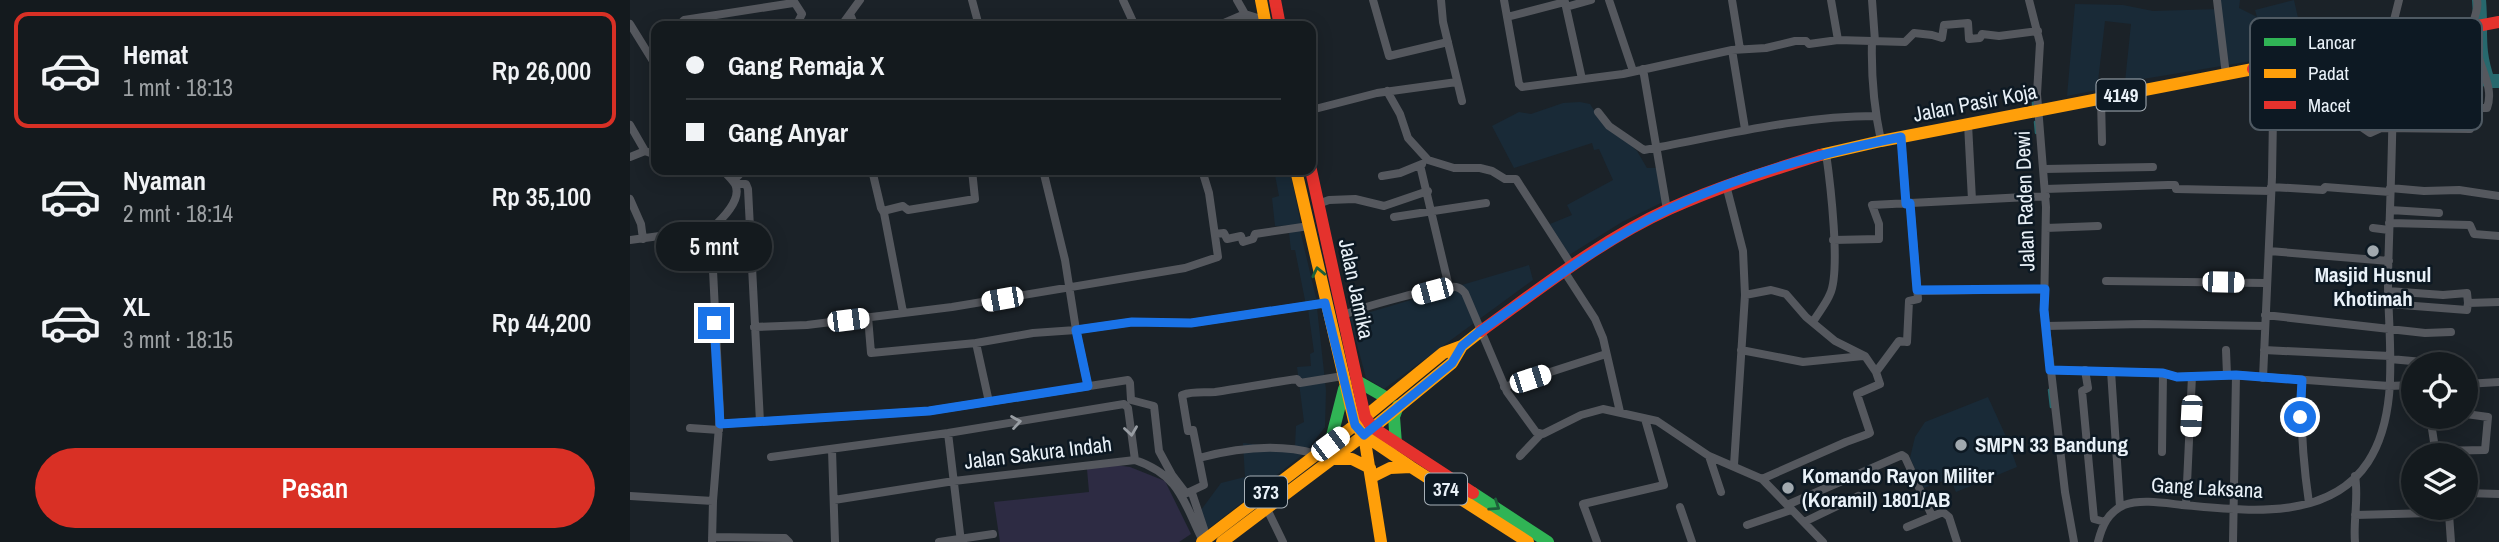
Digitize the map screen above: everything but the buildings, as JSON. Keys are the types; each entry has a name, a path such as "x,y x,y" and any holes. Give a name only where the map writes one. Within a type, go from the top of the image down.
{"main road":[{"path":"1261,0 1265,21"},
{"path":"1275,0 1279,21"},
{"name":"Jalan Pasir Koja","path":"1364,426 1387,398 1443,353 1462,346 1598,248 1667,210 1726,185 1826,153 2038,109 2250,71"},
{"name":"Jalan Jamika","path":"1297,175 1325,303 1364,426 1381,542"},
{"name":"Jalan Jamika","path":"1312,175 1342,316 1348,381"},
{"name":"Jalan Pasir Koja","path":"1364,426 1398,406 1452,363 1462,346"},
{"path":"1330,444 1348,381 1387,398"},
{"path":"1396,444 1394,417 1398,406"},
{"name":"374","path":"1364,426 1493,504 1548,542"},
{"name":"374","path":"1364,426 1412,467 1528,542"},
{"name":"373","path":"1202,541 1330,444 1364,426"},
{"name":"373","path":"1223,541 1331,460 1364,426"},
{"path":"1331,460 1352,458 1371,473 1412,467"}],"street":[{"path":"845,21 860,0"},
{"path":"972,0 978,21"},
{"path":"1123,0 1133,21"},
{"path":"1237,0 1245,14 1261,21"},
{"path":"1373,0 1389,55 1448,42"},
{"path":"1441,0 1440,7 1462,101"},
{"path":"1504,0 1520,86 1537,86 1633,71 1795,41 1807,41 1809,44 1838,40 1905,42 1914,33 1942,38 1944,24 1968,23 1969,39 1980,38 1982,34 1999,36 2038,31"},
{"path":"1507,17 1565,3 1591,0"},
{"path":"1609,0 1633,71"},
{"path":"1732,0 1745,129"},
{"path":"1831,0 1838,40"},
{"path":"1872,0 1871,68 1881,141"},
{"name":"Jalan Raden Dewi","path":"2029,0 2038,31 2038,109 2046,192 2046,326 2074,542"},
{"path":"2217,0 2226,75"},
{"name":"Gang Laksana","path":"2396,18 2399,0"},
{"path":"2477,0 2477,18"},
{"path":"683,21 793,1 802,14 798,21"},
{"path":"1565,3 1582,79"},
{"path":"850,14 853,21"},
{"path":"1229,21 1245,14"},
{"path":"631,28 651,58"},
{"path":"2482,66 2490,101 2487,108 2482,108"},
{"path":"1643,69 1667,210"},
{"path":"1316,109 1387,91 1457,82"},
{"path":"1387,91 1400,114 1408,138 1424,163 1449,288"},
{"path":"2101,99 2102,142"},
{"path":"1598,113 1609,126 1641,149 1745,129 1834,116 1876,116"},
{"path":"1968,124 1972,200"},
{"path":"630,125 645,150 651,153"},
{"path":"2263,378 2273,130"},
{"name":"Gang Laksana","path":"2120,508 2134,502 2234,510 2287,509 2309,503 2342,487 2368,463 2378,442 2389,401 2388,291 2392,130"},
{"path":"1876,372 1899,341 1906,343 1909,301 1918,299 1901,137"},
{"path":"630,157 645,150"},
{"path":"1813,322 1831,293 1834,272 1832,193 1826,153"},
{"path":"1382,176 1401,173 1424,163 1454,168 1479,168 1492,171 1505,179 1516,179 1595,319 1620,412"},
{"path":"2043,169 2153,167"},
{"path":"630,240 711,229 730,207 737,194 734,183 727,175"},
{"path":"734,183 740,175"},
{"path":"873,175 903,312"},
{"path":"883,211 900,206 908,210 975,199 973,175"},
{"path":"1044,175 1065,260 1088,386"},
{"path":"754,327 807,325 974,304 1185,268 1218,257 1203,175"},
{"path":"734,183 747,184 760,422"},
{"path":"1726,185 1743,251 1745,295 1734,465"},
{"path":"1833,240 1879,239 1879,224 1872,205 1972,200 2046,192 2175,185 2176,189 2323,190 2325,187 2459,190 2499,196"},
{"path":"1318,204 1329,200 1354,199 1384,206 1428,191"},
{"path":"630,199 641,224 643,239"},
{"path":"1394,217 1486,203"},
{"path":"2390,210 2440,213"},
{"path":"2373,228 2470,225 2474,234 2499,236"},
{"path":"1215,234 1224,233 1227,239 1241,236 1243,242 1253,239 1255,234 1309,226"},
{"path":"2046,228 2098,226"},
{"path":"711,229 719,427 712,539 785,538 789,542"},
{"path":"2269,251 2389,261"},
{"path":"2106,281 2266,283"},
{"path":"1342,316 1449,288 1461,289 1504,387 1527,421 1541,435"},
{"path":"1917,290 2045,289"},
{"path":"1745,295 1764,291 1783,292 1791,297 1813,322 1835,341 1865,356 1876,372 1879,386 1857,394 1870,433 1762,479"},
{"path":"2388,291 2443,295 2467,293 2468,310 2389,304"},
{"path":"2468,303 2499,302"},
{"path":"868,317 872,354 1132,322 1191,323 1325,303"},
{"path":"2265,315 2425,333 2451,332"},
{"path":"2046,326 2265,326"},
{"path":"976,343 989,402"},
{"path":"2226,350 2232,375 2233,542"},
{"path":"2264,350 2401,358"},
{"path":"1741,351 1804,362 1865,356"},
{"path":"1504,387 1606,354"},
{"path":"2050,370 2163,373 2177,377 2232,375 2401,386"},
{"path":"2085,370 2088,388 2082,391 2094,519 2105,522"},
{"path":"2098,542 2105,522 2120,508 2110,371"},
{"path":"2162,452 2163,373"},
{"path":"2186,505 2192,376"},
{"path":"1187,493 1204,485 1193,430 1188,431 1182,395 1297,379 1300,383 1348,381"},
{"path":"690,428 929,411 1128,380 1131,400 1154,406 1158,451 1172,475 1187,493 1192,493 1203,525 1202,541"},
{"path":"2302,380 2301,428 2309,503"},
{"path":"2478,383 2498,382"},
{"path":"771,457 948,433 1124,404 1128,408 1135,460"},
{"path":"1520,456 1541,435 1587,412 1603,409 1646,419 1668,426 1709,456 1762,479 1823,542"},
{"path":"2478,416 2488,417 2485,450 2478,450"},
{"path":"1597,542 1583,505 1663,486 1646,419"},
{"path":"948,433 961,540"},
{"path":"1199,458 1265,446 1316,454"},
{"path":"832,450 835,542"},
{"path":"1747,525 1902,455 1932,516"},
{"path":"1709,456 1721,492"},
{"name":"Jalan Sakura Indah","path":"834,500 954,481 1135,460 1154,466 1166,475 1178,490 1202,541"},
{"path":"2355,477 2356,542"},
{"path":"2478,494 2499,495"},
{"path":"630,496 713,501"},
{"path":"1804,522 1858,496"},
{"path":"1680,507 1692,542"},
{"path":"1267,509 1283,542"},
{"path":"1908,527 1940,512 1947,515 1957,542"},
{"path":"2355,515 2401,512"},
{"path":"2449,520 2451,542"},
{"path":"939,542 993,534"}],"shaded area":[{"path":"2220,0 2240,0 2239,8 2257,17 2255,10 2294,0 2298,18 2250,18 2250,61 2125,82 2131,24 2105,21 2097,90 2067,96 2075,4 2123,5 2153,11 2219,9"},
{"path":"1563,103 1590,104 1597,115 1637,151 1647,168 1657,168 1663,202 1622,222 1566,257 1550,224 1572,215 1567,205 1613,180 1599,149 1594,150 1592,143 1514,168 1492,126 1519,112 1531,114"},
{"path":"1275,175 1291,175 1301,225 1275,226 1272,198 1279,196"},
{"path":"1300,230 1317,302 1306,305 1289,233"},
{"path":"1529,265 1533,280 1384,389 1366,378 1350,318"},
{"path":"1317,308 1326,390 1325,427 1306,452 1207,530 1201,510 1221,483 1245,477 1243,443 1295,446 1296,426 1304,422 1297,367 1311,366 1310,354 1314,352 1308,309"},
{"name":"SMPN 33 Bandung","path":"1988,397 2017,467 1956,492 1950,478 1924,488 1910,458 1915,437 1925,422"},
{"path":"1115,465 1130,467 1165,481 1191,534 1179,542 1000,542 994,502 1089,492 1087,469"}],"waterway":[{"path":"2479,0 2480,18"},
{"path":"2482,56 2488,81 2499,81"},
{"path":"2033,95 2033,105"},
{"path":"2035,122 2036,133"},
{"path":"2049,390 2051,407"}],"traffic: fast":[{"path":"1357,381 1387,398"},
{"path":"1330,444 1344,389"},
{"path":"1396,444 1394,417 1398,406"},
{"path":"1473,493 1548,542"}],"traffic: slow":[{"path":"1261,0 1265,21"},
{"path":"1820,155 2250,70"},
{"path":"1297,175 1355,425 1364,435 1411,467 1528,542"},
{"path":"1222,542 1364,435 1452,363 1462,346 1481,331"},
{"path":"1202,542 1355,425 1443,353 1462,346"},
{"path":"1364,435 1381,542"},
{"path":"1331,459 1352,459 1370,468"},
{"path":"1372,477 1390,468 1411,467"}],"traffic: jam":[{"path":"1275,0 1279,21"},
{"path":"2482,25 2499,22"},
{"path":"1481,331 1572,265 1644,221 1706,194 1820,155"},
{"path":"1312,175 1365,417 1372,427 1473,493"}],"place":[{"name":"Masjid Husnul Khotimah","path":"2373,251"},
{"name":"SMPN 33 Bandung","path":"1961,445"},
{"name":"Komando Rayon Militer (Koramil) 1801/AB","path":"1788,488"}],"route":[{"path":"714,323 720,424 929,411 1088,386 1076,330 1132,322 1191,323 1325,303 1355,425 1364,435 1452,363 1462,346 1479,332 1598,248 1667,210 1726,185 1826,153 1901,137 1906,204 1910,203 1913,223 1917,290 2045,289 2044,310 2050,370 2163,373 2177,377 2236,375 2302,380 2300,417"}]}
